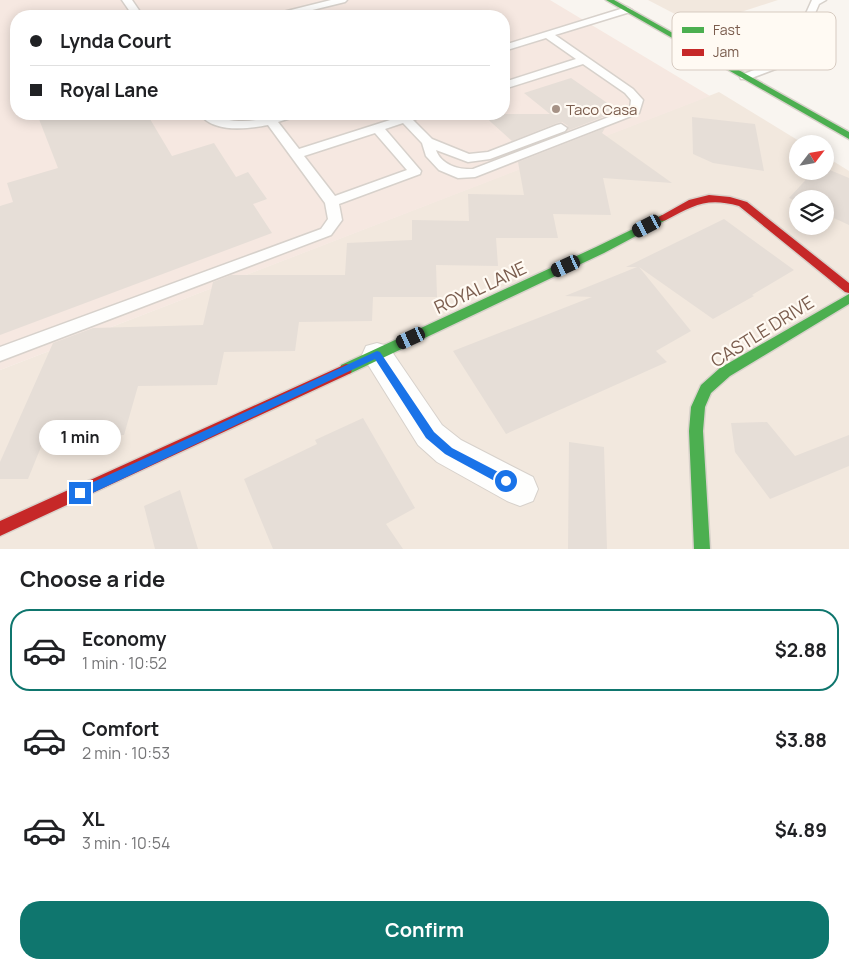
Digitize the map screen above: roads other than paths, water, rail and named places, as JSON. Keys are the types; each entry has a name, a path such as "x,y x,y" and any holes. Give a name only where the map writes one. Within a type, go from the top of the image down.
{"street":[{"path":"609,0 672,36"},
{"path":"733,70 849,136"},
{"name":"ROYAL LANE","path":"0,529 600,250 700,198 723,197 744,204 849,289"},
{"name":"CASTLE DRIVE","path":"702,549 696,431 698,407 706,389 725,372 849,298"},
{"path":"377,355 430,435 449,451 520,489"}],"lane":[{"path":"302,10 342,0"},
{"path":"811,12 815,2 821,0"},
{"path":"510,46 627,10"},
{"path":"548,35 629,91 637,100"},
{"path":"510,84 584,60"},
{"path":"745,77 764,70"},
{"path":"408,120 428,142 468,158 490,155 637,100"},
{"path":"428,142 432,156 444,167 458,174 475,172 635,111 637,100"},
{"path":"215,120 239,125 274,120"},
{"path":"296,154 400,120"},
{"path":"0,354 326,232 335,220 332,202 271,121"},
{"path":"332,202 416,171 376,128"}],"place":[{"name":"Taco Casa","path":"556,109"}]}
